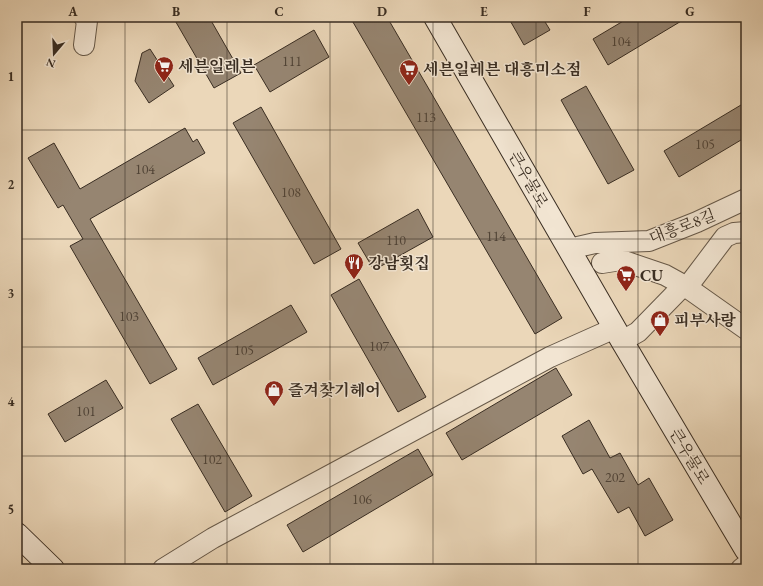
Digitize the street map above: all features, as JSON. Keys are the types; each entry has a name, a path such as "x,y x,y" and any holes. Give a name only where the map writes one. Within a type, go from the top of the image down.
{"street":[{"path":"84,17 87,22 84,45"},
{"name":"큰우물로","path":"435,17 618,334 746,550"},
{"name":"대흥로8길","path":"569,249 595,243 649,241 697,222 746,199"},
{"name":"대흥로8길","path":"686,286 691,282 725,237 734,233 746,232"},
{"path":"602,263 621,260 665,275 686,286 746,329"},
{"path":"162,569 213,538 550,357 618,334 638,332 678,291 686,286"},
{"path":"17,534 52,569"},
{"path":"741,569 746,565"}],"building":[{"path":"173,17 209,17 241,73 214,88"},
{"path":"350,17 387,17 562,318 535,334"},
{"path":"508,17 542,17 550,30 524,45"},
{"path":"630,17 688,17 608,65 593,39"},
{"path":"314,30 329,57 270,92 254,65"},
{"path":"150,49 174,86 149,103 135,81 142,53"},
{"path":"586,86 634,170 608,184 561,100"},
{"path":"746,102 746,137 679,177 664,151"},
{"path":"261,107 341,249 314,264 233,123"},
{"path":"185,128 193,142 197,139 205,153 90,219 177,369 150,384 70,246 83,239 63,205 58,208 28,158 54,143 80,189"},
{"path":"418,209 433,237 374,270 358,243"},
{"path":"359,279 426,397 398,412 331,295"},
{"path":"291,305 307,332 213,385 198,358"},
{"path":"556,368 572,395 462,460 446,433"},
{"path":"106,380 123,408 65,442 48,414"},
{"path":"198,404 252,496 225,512 171,419"},
{"path":"589,420 610,458 620,453 638,485 649,478 673,520 645,536 629,507 618,513 592,469 583,474 562,436"},
{"path":"418,449 433,475 303,552 287,525"}],"place":[{"name":"세븐일레븐","path":"164,83"},
{"name":"세븐일레븐 대흥미소점","path":"409,86"},
{"name":"강남횟집","path":"354,280"},
{"name":"CU","path":"626,292"},
{"name":"피부사랑","path":"660,337"},
{"name":"즐겨찾기헤어","path":"274,407"}]}
